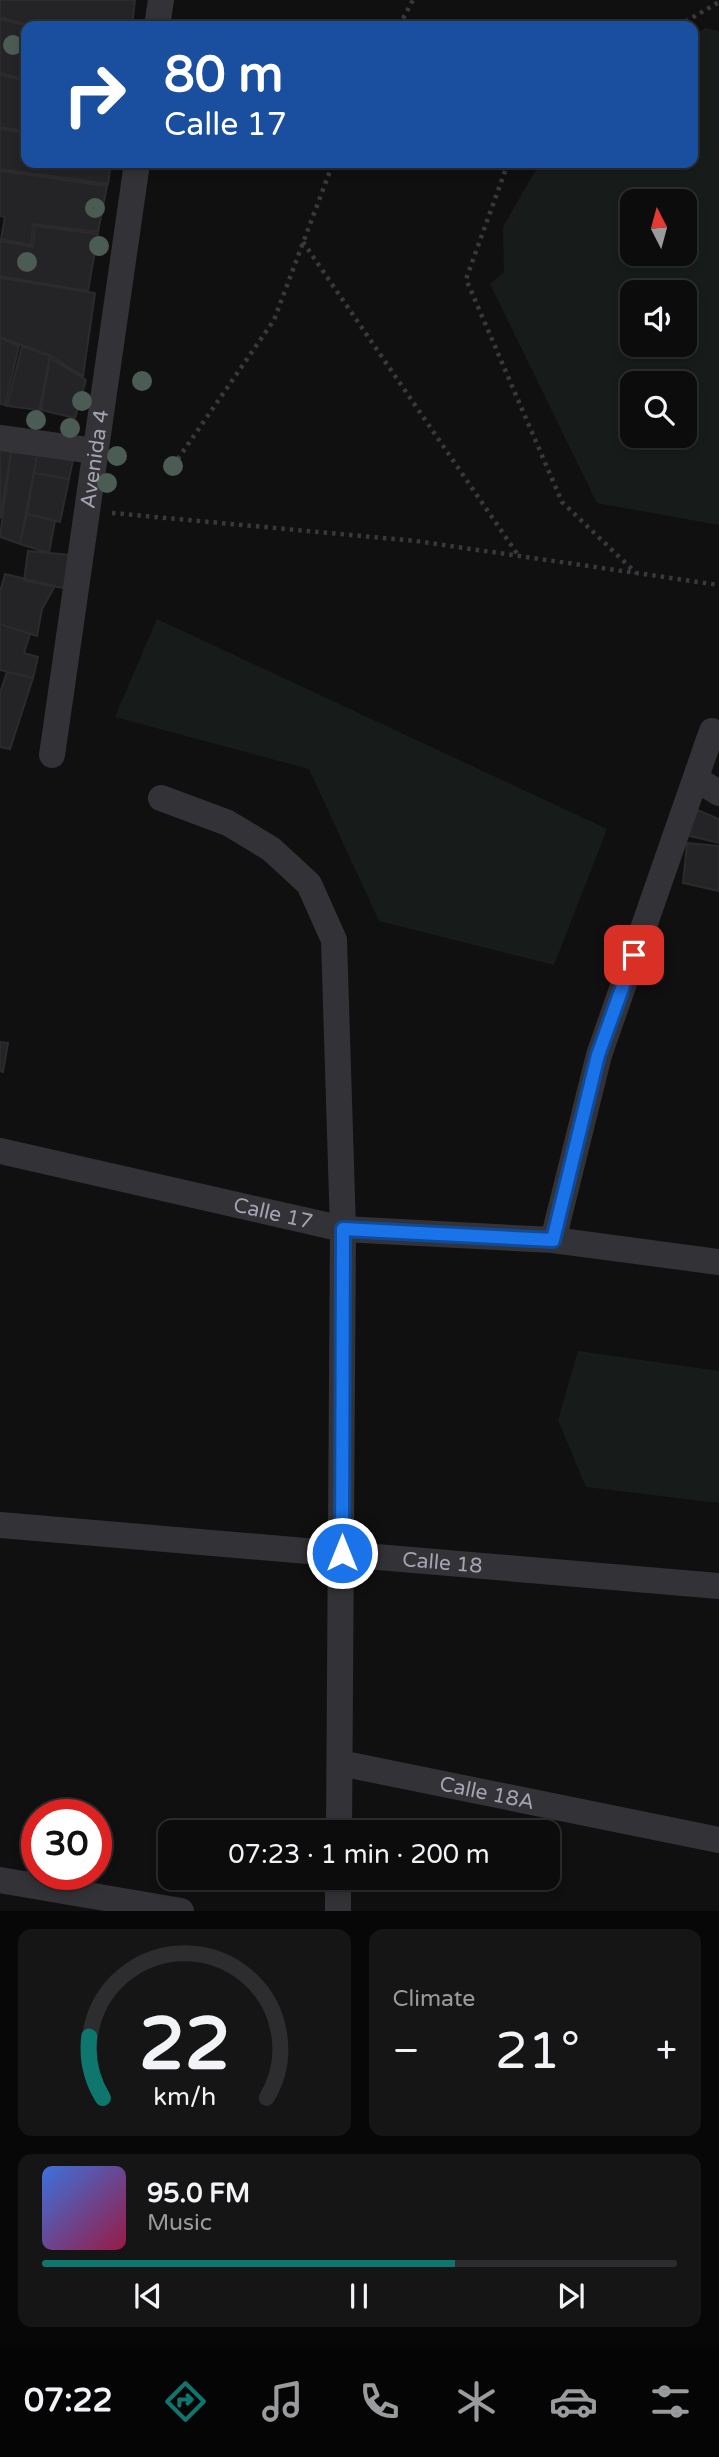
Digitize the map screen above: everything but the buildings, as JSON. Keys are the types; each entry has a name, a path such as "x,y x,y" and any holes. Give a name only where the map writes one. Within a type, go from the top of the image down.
{"street":[{"path":"158,21 161,0"},
{"name":"Avenida 4","path":"52,755 136,168"},
{"path":"0,438 94,451"},
{"path":"553,1240 598,1055 712,731"},
{"path":"696,779 719,793"},
{"path":"161,798 228,823 271,849 309,884 334,940 343,1229 339,1820"},
{"name":"Calle 17","path":"0,1151 343,1229 553,1240 719,1262"},
{"name":"Calle 18","path":"0,1525 719,1586"},
{"name":"Calle 18A","path":"340,1763 719,1840"},
{"path":"0,1880 181,1911"},
{"path":"338,1890 338,1911"}],"path":[{"path":"402,21 413,0"},
{"path":"687,21 719,2"},
{"path":"173,466 274,320 331,168"},
{"path":"506,168 466,279 562,502 636,573"},
{"path":"303,242 518,556"},
{"path":"85,511 416,541 719,585"}],"shaded area":[{"path":"705,28 719,31 719,525 597,503 490,284 504,272 503,227 537,168 698,168 698,32"},
{"path":"157,619 607,829 554,965 379,921 309,769 115,717"},
{"path":"578,1351 719,1371 719,1503 586,1487 558,1420"}],"route":[{"path":"342,1553 343,1229 553,1240 598,1055 634,955"}]}
